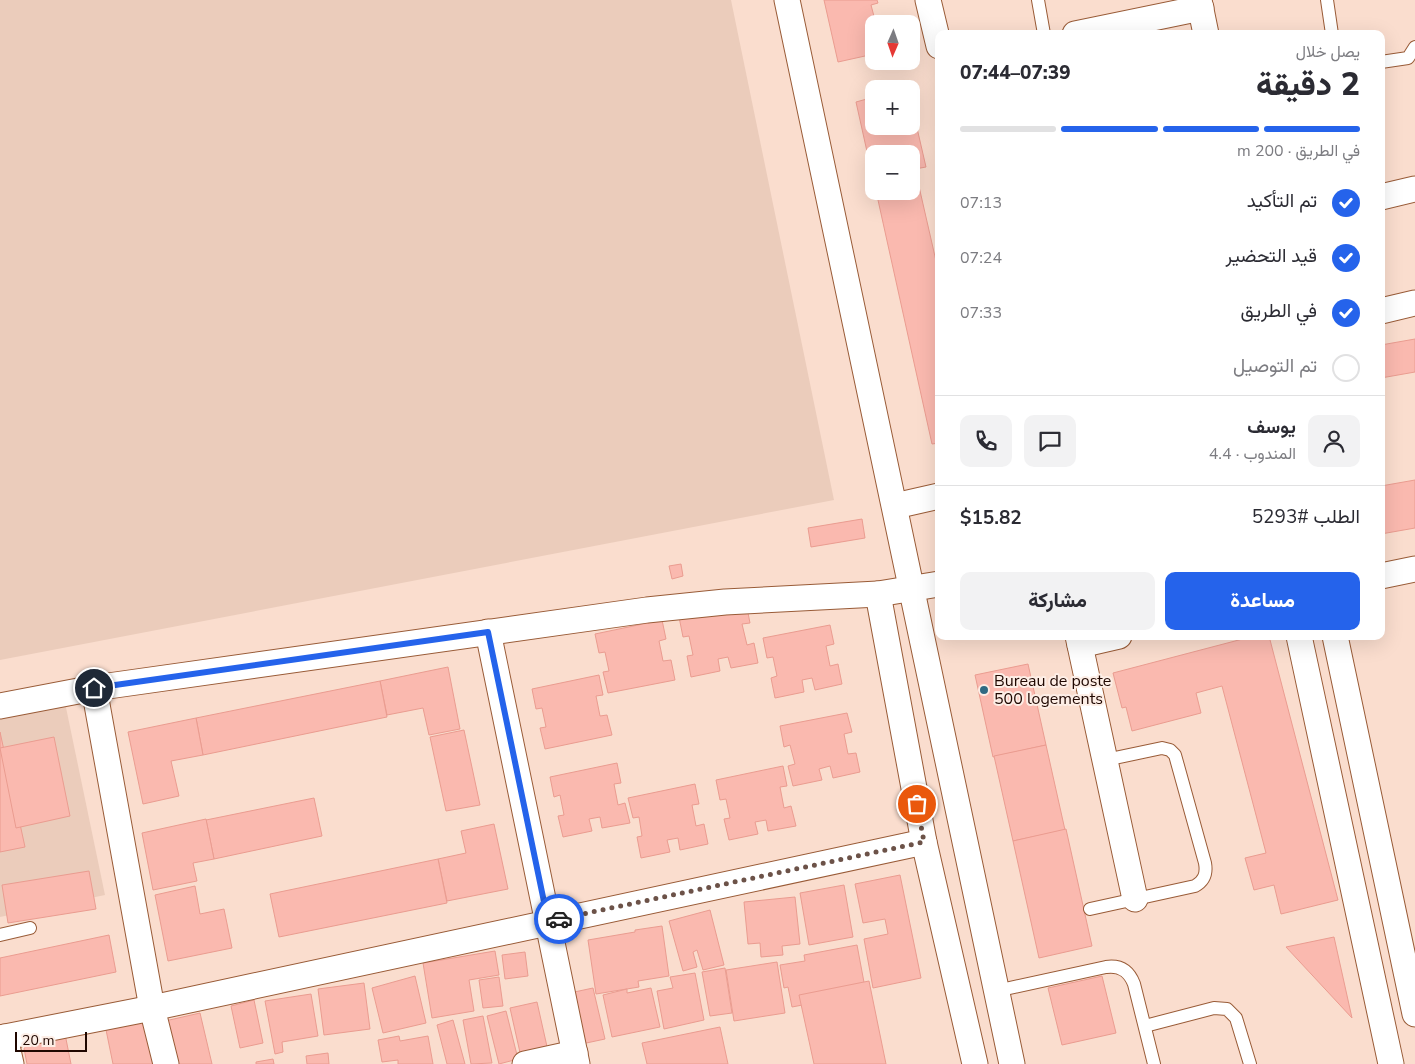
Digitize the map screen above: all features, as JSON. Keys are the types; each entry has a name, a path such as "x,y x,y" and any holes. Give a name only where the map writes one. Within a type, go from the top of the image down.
{"street":[{"path":"787,0 1012,1064"},
{"path":"928,0 935,30"},
{"path":"1095,30 1162,17 1200,4 1205,30"},
{"path":"1385,196 1415,190"},
{"path":"1385,310 1415,303"},
{"path":"895,506 935,497"},
{"path":"1385,575 1415,569"},
{"path":"0,706 94,688 686,605 878,594 935,585"},
{"path":"878,594 924,842 975,1064"},
{"path":"488,632 576,1058 525,1064"},
{"path":"1300,640 1392,1064"},
{"path":"1336,640 1415,1014"},
{"path":"1079,641 1135,899"},
{"path":"94,688 152,1008 166,1064"},
{"path":"11,1064 3,1038 152,1008 548,921 924,842"}],"lane":[{"path":"1038,0 1043,30"},
{"path":"1327,0 1331,30"},
{"path":"1385,61 1408,58 1415,47"},
{"path":"1090,909 1195,886 1203,879 1205,874 1205,863 1175,755 1170,750 1162,748 1105,760"},
{"path":"0,935 30,928"},
{"path":"996,991 1106,967 1120,968 1132,977 1154,1064"},
{"path":"1144,1026 1214,1008 1226,1009 1236,1018 1250,1064"}],"shaded area":[{"path":"0,0 731,0 834,500 0,660"},
{"path":"64,698 105,895 0,917 0,711"}],"building":[{"path":"824,0 877,0 878,3 871,5 874,15 865,15 865,56 838,62"},
{"path":"865,100 865,135 919,135 926,167 920,168 920,145 866,145 856,102"},
{"path":"920,191 935,256 935,444 932,444 878,200 920,200"},
{"path":"1415,339 1415,372 1385,377 1385,344"},
{"path":"1415,480 1415,528 1385,533 1385,485"},
{"path":"862,519 865,538 811,547 808,528"},
{"path":"681,564 683,576 672,579 669,566"},
{"path":"746,603 750,623 742,624 747,645 754,643 758,663 731,668 728,657 718,659 720,671 691,677 687,656 693,655 689,636 683,637 679,617"},
{"path":"662,620 666,639 659,641 663,661 671,660 675,680 608,693 603,672 609,671 605,652 599,653 595,634"},
{"path":"830,625 834,644 826,646 830,666 838,664 842,684 815,690 812,678 802,680 804,692 775,698 771,678 777,676 773,657 767,658 763,638"},
{"path":"1239,640 1270,640 1338,900 1281,914 1274,885 1254,890 1245,858 1266,853 1222,686 1196,693 1201,713 1132,731 1126,707 1122,708 1113,673"},
{"path":"1028,664 1046,745 993,757 975,675"},
{"path":"448,667 460,729 429,735 423,708 387,715 380,681"},
{"path":"599,675 603,695 596,696 600,716 607,715 612,735 545,749 540,728 546,727 542,708 536,709 532,689"},
{"path":"380,681 387,717 203,755 196,718"},
{"path":"847,713 852,732 844,734 848,754 856,753 860,772 833,778 830,766 819,769 822,780 793,786 788,766 795,764 790,745 784,747 780,726"},
{"path":"196,718 203,755 171,761 179,796 143,804 128,732"},
{"path":"464,730 480,805 446,811 430,737"},
{"path":"0,732 25,847 0,852"},
{"path":"54,737 70,816 16,828 0,748"},
{"path":"1046,745 1065,830 1013,841 994,756"},
{"path":"617,763 621,783 614,784 618,805 625,803 630,823 602,828 600,817 589,819 592,831 563,837 558,816 564,815 560,795 554,797 550,777"},
{"path":"783,766 787,786 780,787 784,808 791,806 796,826 768,831 766,820 755,822 758,834 729,840 724,819 730,818 726,799 720,800 716,780"},
{"path":"695,784 699,804 692,805 696,826 704,824 708,844 680,850 678,838 667,840 670,852 641,858 637,837 642,836 639,817 633,818 628,798"},
{"path":"314,798 322,836 214,859 206,820"},
{"path":"206,819 214,859 193,863 197,881 153,890 142,833"},
{"path":"494,824 508,889 447,901 438,859 466,853 461,831"},
{"path":"1066,829 1092,946 1039,958 1013,841"},
{"path":"438,859 447,903 279,937 270,894"},
{"path":"89,871 96,909 8,923 2,885"},
{"path":"900,875 921,978 873,988 864,939 888,934 885,919 863,923 855,884"},
{"path":"844,885 853,937 809,945 800,893"},
{"path":"195,886 200,914 224,909 232,948 168,961 155,895"},
{"path":"795,897 800,944 782,946 783,955 761,957 760,943 748,944 744,902"},
{"path":"710,910 724,965 703,970 697,950 693,952 697,967 683,971 669,921"},
{"path":"662,926 669,976 638,981 639,987 596,994 588,940"},
{"path":"109,935 116,972 0,996 0,958"},
{"path":"1334,937 1352,1018 1286,947"},
{"path":"857,945 866,993 792,1007 788,987 784,988 780,965 805,961 804,955"},
{"path":"495,951 499,975 469,980 474,1011 432,1018 423,963"},
{"path":"525,952 528,976 505,979 502,955"},
{"path":"777,962 785,1013 734,1021 726,970"},
{"path":"725,968 732,1013 710,1016 702,972"},
{"path":"695,973 704,1020 664,1029 657,991 673,988 670,977"},
{"path":"415,976 426,1023 383,1033 372,988"},
{"path":"1102,976 1116,1033 1062,1045 1048,988"},
{"path":"499,977 503,1006 483,1008 479,980"},
{"path":"869,981 886,1064 814,1064 799,995"},
{"path":"364,983 370,1029 324,1035 318,989"},
{"path":"593,988 605,1039 577,1045 565,994"},
{"path":"651,988 660,1027 612,1037 603,995 627,989 627,993"},
{"path":"311,994 318,1036 282,1042 283,1052 275,1054 265,1001"},
{"path":"254,1000 263,1043 240,1048 231,1006"},
{"path":"537,1002 548,1051 521,1057 510,1008"},
{"path":"506,1011 518,1059 499,1064 487,1016"},
{"path":"146,1012 156,1064 113,1064 104,1020"},
{"path":"200,1013 212,1064 175,1064 165,1021"},
{"path":"483,1016 492,1063 471,1064 463,1020"},
{"path":"453,1020 465,1064 447,1064 437,1025"},
{"path":"720,1027 728,1064 647,1064 642,1043"},
{"path":"65,1034 71,1064 27,1064 23,1043"},
{"path":"399,1036 400,1041 428,1036 433,1064 398,1064 398,1060 382,1062 378,1040"},
{"path":"328,1053 329,1064 307,1064 306,1056"},
{"path":"273,1059 274,1064 256,1064 256,1062"}],"way so far":[{"path":"559,919 924,842 917,804"}],"place":[{"name":"Bureau de poste 500 logements","path":"984,690"}],"route":[{"path":"94,688 488,632 548,921 559,919"}]}
